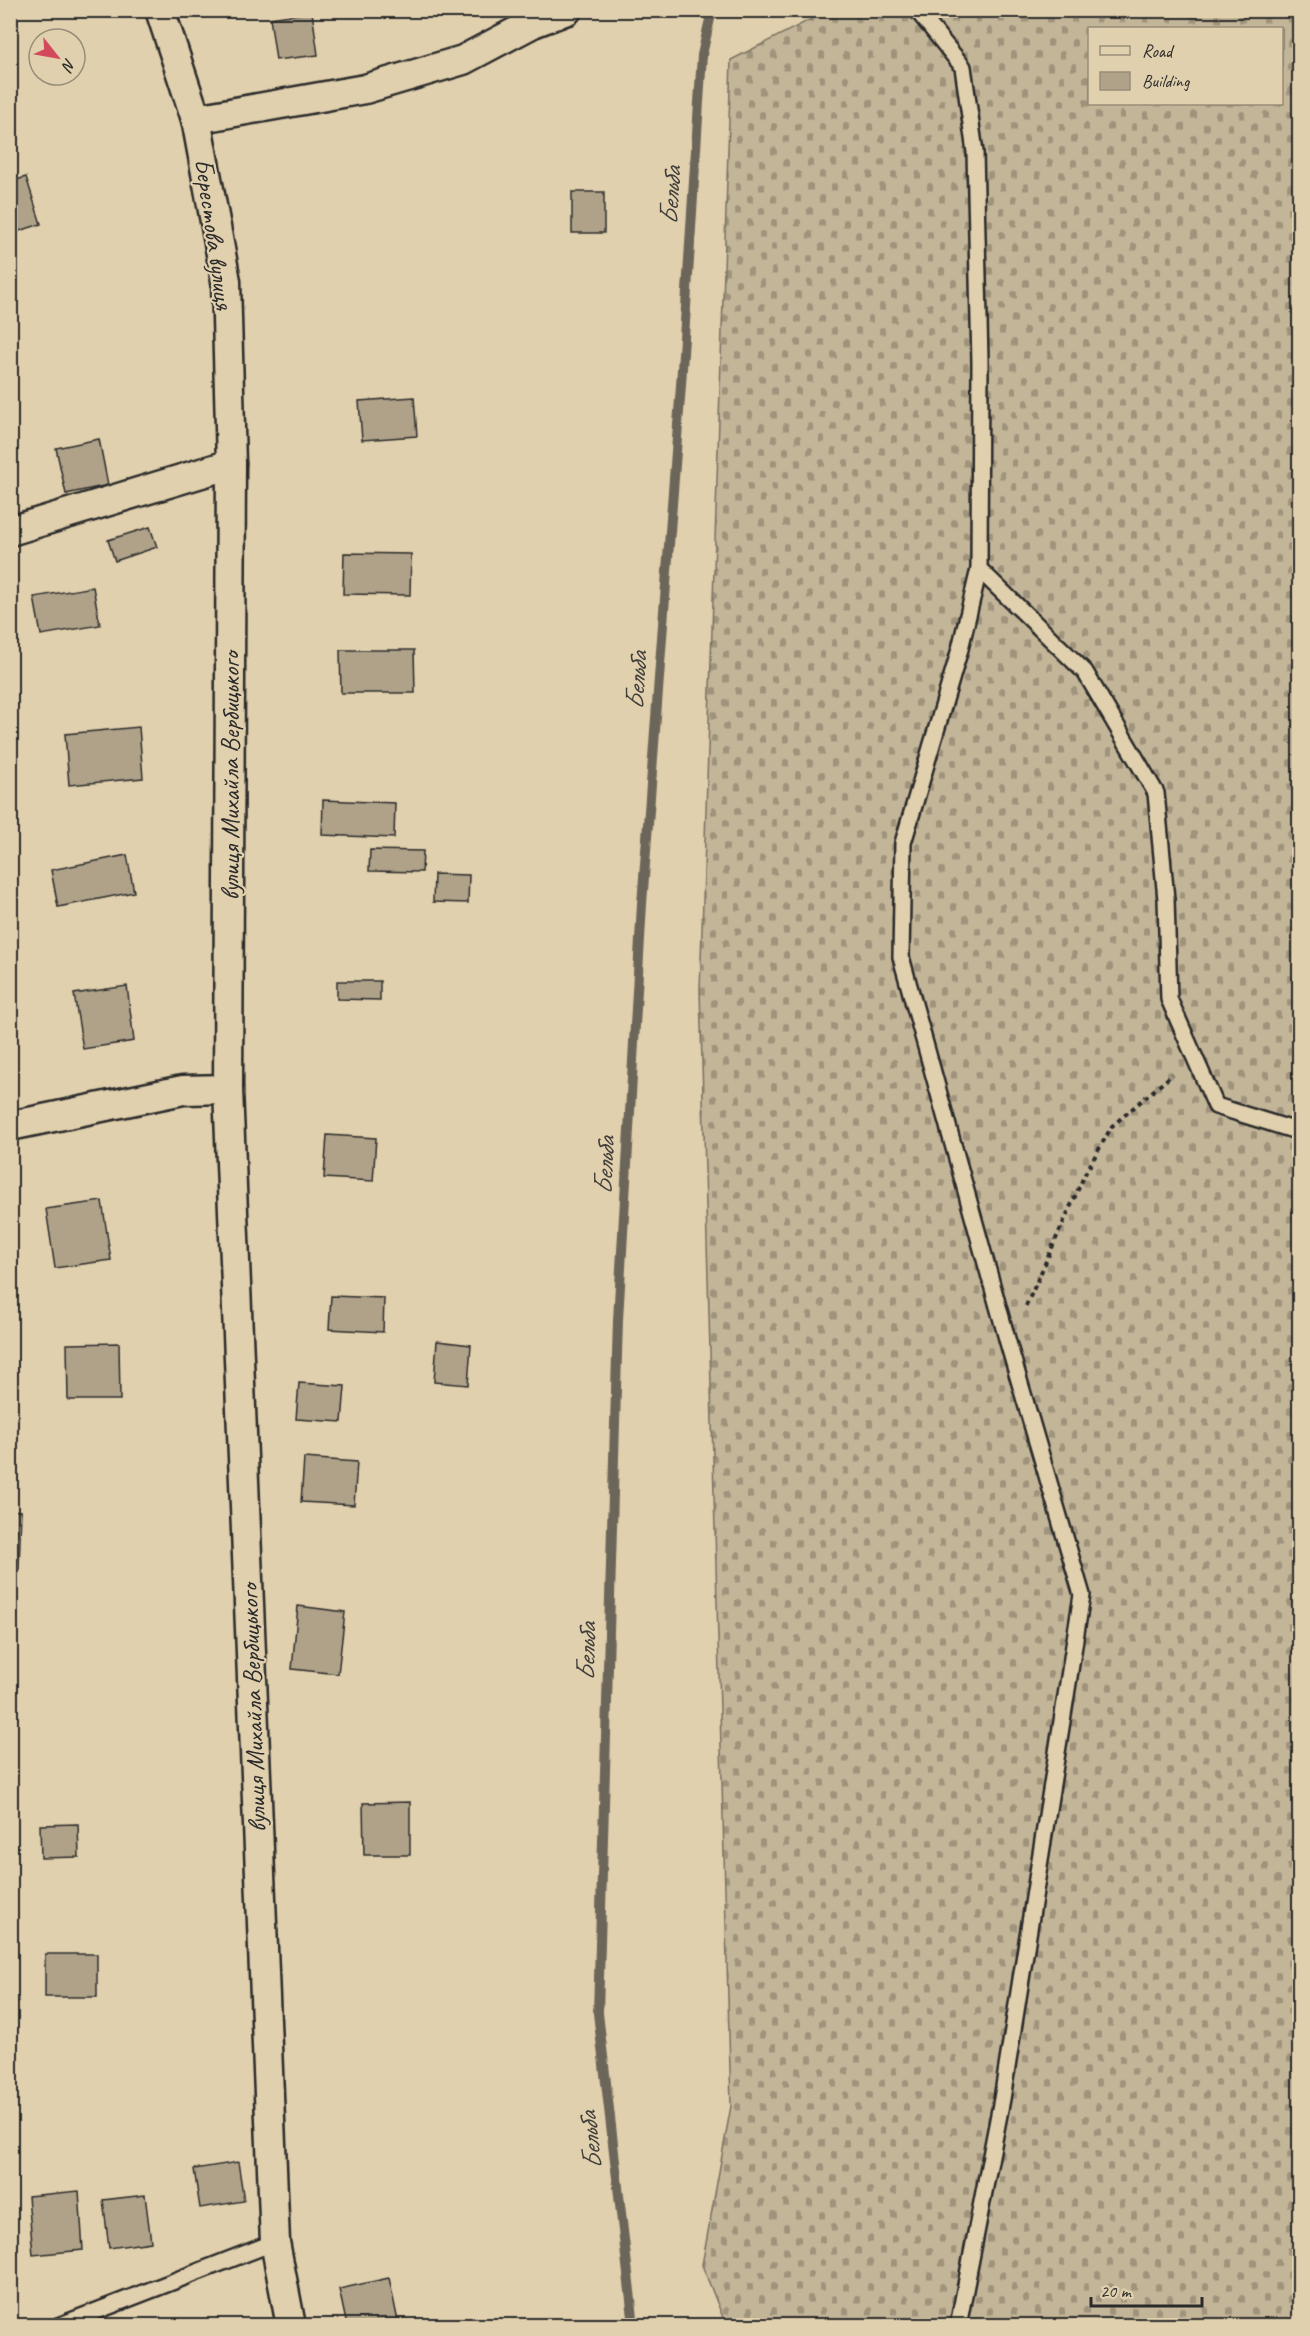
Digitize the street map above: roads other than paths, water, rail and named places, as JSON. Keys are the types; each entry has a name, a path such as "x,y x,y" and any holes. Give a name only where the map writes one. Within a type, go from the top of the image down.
{"street":[{"name":"Берестова вулиця","path":"160,10 196,119 226,281 231,464"},
{"path":"196,119 376,86 463,60 533,23 567,10"},
{"path":"10,531 231,464"},
{"name":"вулиця Михайла Вербицького","path":"231,464 228,1089 275,2242 291,2325"},
{"path":"10,1126 183,1090 228,1089"}],"lane":[{"path":"917,10 963,67 975,152 980,362 980,569 960,649 903,843 901,957 1009,1346 1082,1595 1002,2099 958,2325"},
{"path":"980,569 1085,672 1156,794 1166,899 1169,999 1216,1106 1299,1132"},
{"path":"58,2325 275,2242"}],"waterway":[{"name":"Бельба","path":"634,2326 598,2013 618,1320 642,904 681,385 702,55 712,10"}]}
